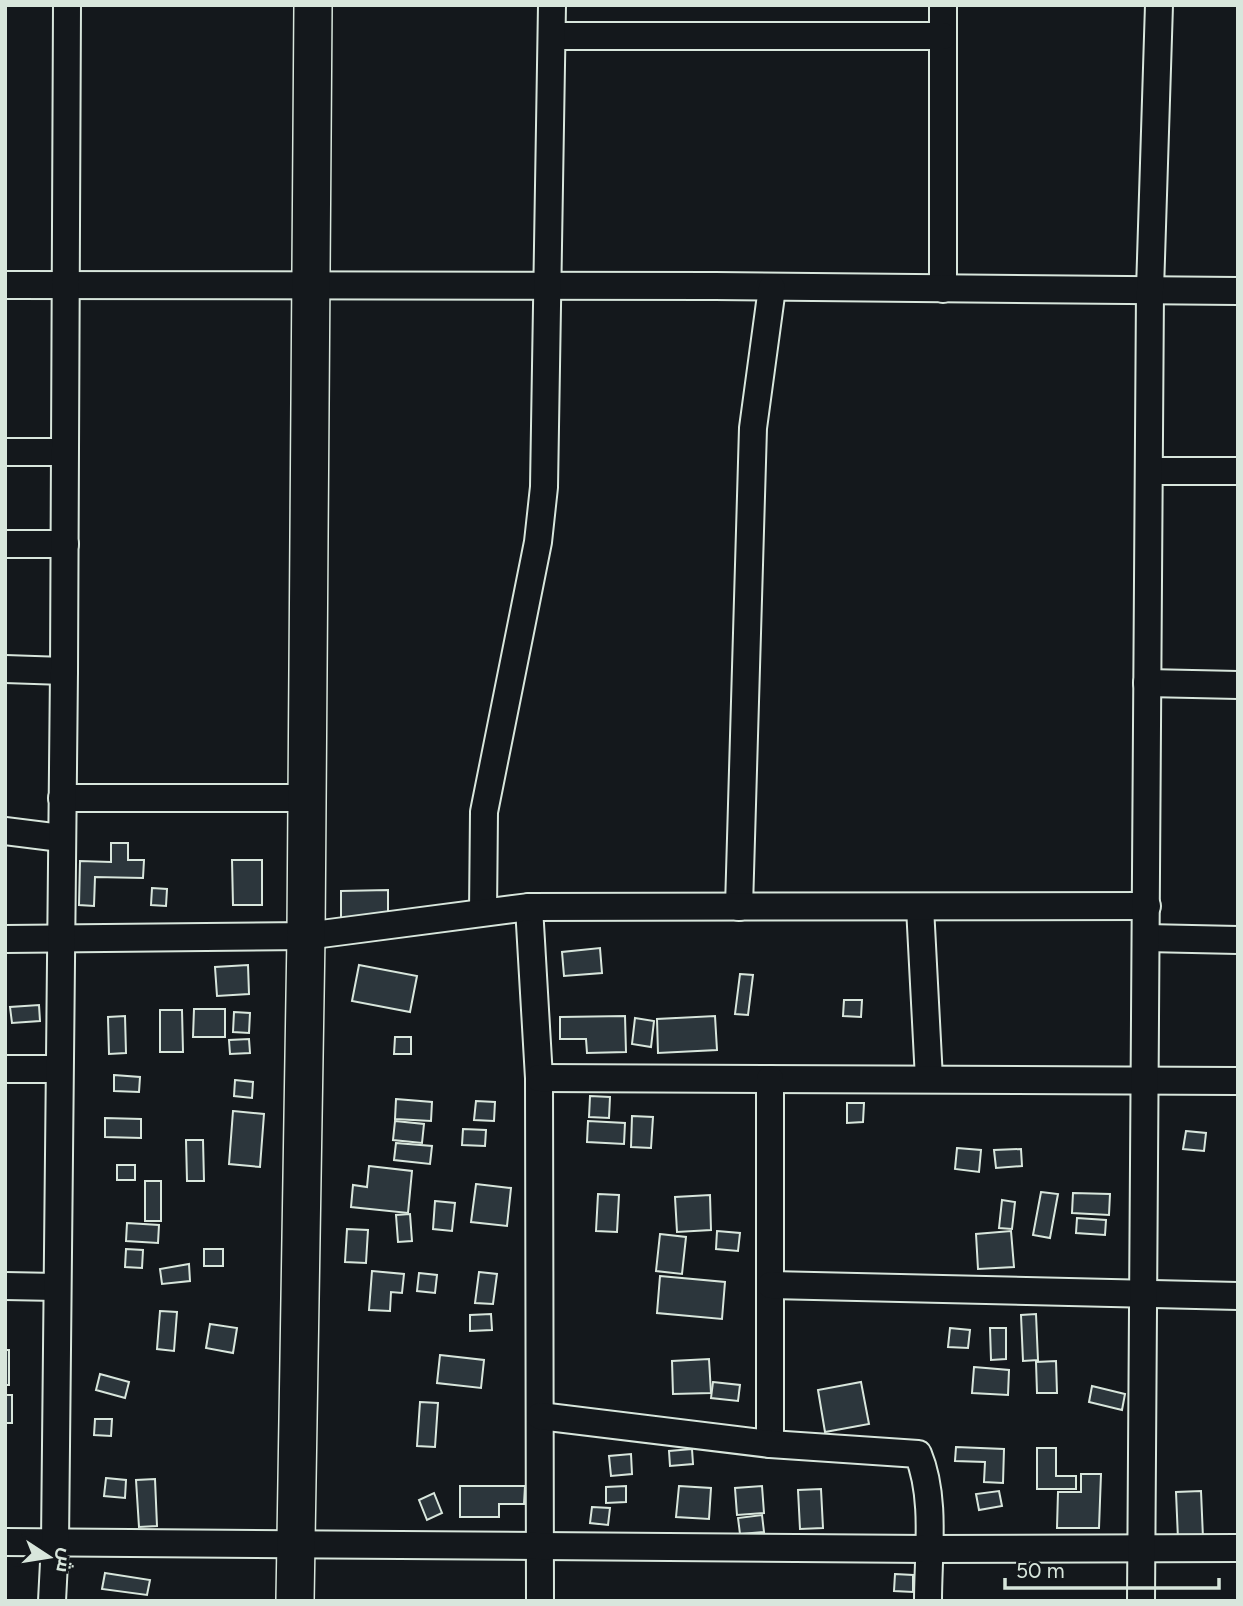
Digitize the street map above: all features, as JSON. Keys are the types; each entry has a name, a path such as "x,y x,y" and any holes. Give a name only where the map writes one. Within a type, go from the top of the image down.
{"street":[{"path":"52,1601 55,1543 64,671 67,5"},
{"path":"295,1601 306,936 313,5"},
{"path":"483,912 484,812 538,542 544,487 545,286 552,5"},
{"path":"943,5 943,289"},
{"path":"1141,1601 1150,290 1158,5"},
{"path":"552,36 943,36"},
{"path":"5,285 1238,291"},
{"path":"739,907 753,428 772,288"},
{"path":"5,452 64,452"},
{"path":"1149,471 1238,471"},
{"path":"5,544 65,544"},
{"path":"5,669 64,671"},
{"path":"1147,683 1238,685"},
{"path":"62,798 306,798"},
{"path":"5,831 61,838"},
{"path":"5,939 306,936 529,907 1147,906"},
{"path":"529,907 539,1077 540,1601"},
{"path":"920,907 929,1079"},
{"path":"1146,938 1238,940"},
{"path":"5,1069 59,1069"},
{"path":"539,1077 1238,1081"},
{"path":"770,1079 771,1444"},
{"path":"771,1285 1238,1296"},
{"path":"5,1286 57,1287"},
{"path":"540,1416 771,1444 918,1454 925,1471 929,1549 928,1601"},
{"path":"5,1542 929,1549 1238,1548"}],"building":[{"path":"111,843 128,843 128,860 144,860 143,878 95,877 94,906 79,905 80,861 111,862"},
{"path":"232,860 262,860 262,905 233,905"},
{"path":"152,888 167,889 166,906 151,905"},
{"path":"388,890 388,919 341,920 341,891"},
{"path":"600,948 602,973 564,976 562,952"},
{"path":"248,965 249,994 217,996 215,967"},
{"path":"359,965 417,976 410,1012 352,1001"},
{"path":"740,974 753,975 748,1015 735,1014"},
{"path":"844,1000 862,1000 861,1017 843,1016"},
{"path":"39,1005 40,1021 12,1023 10,1007"},
{"path":"194,1009 225,1009 225,1037 193,1037"},
{"path":"160,1010 182,1010 183,1052 160,1052"},
{"path":"234,1012 250,1013 249,1033 233,1032"},
{"path":"125,1016 126,1053 109,1054 108,1017"},
{"path":"625,1016 626,1052 587,1053 586,1039 560,1039 560,1017"},
{"path":"715,1016 717,1050 658,1053 657,1019"},
{"path":"635,1018 654,1021 651,1047 632,1044"},
{"path":"395,1037 411,1037 411,1054 394,1054"},
{"path":"249,1039 250,1053 230,1054 229,1040"},
{"path":"114,1075 140,1077 139,1092 114,1091"},
{"path":"235,1080 253,1082 252,1098 234,1096"},
{"path":"590,1096 610,1097 609,1118 589,1117"},
{"path":"396,1099 432,1102 431,1121 395,1119"},
{"path":"476,1101 495,1102 494,1121 474,1120"},
{"path":"847,1103 864,1103 863,1122 847,1123"},
{"path":"233,1111 264,1114 260,1167 229,1164"},
{"path":"632,1116 653,1117 651,1148 631,1147"},
{"path":"105,1118 141,1119 141,1138 105,1137"},
{"path":"395,1121 424,1124 422,1143 393,1140"},
{"path":"588,1121 625,1123 624,1144 587,1142"},
{"path":"463,1129 486,1130 485,1146 462,1145"},
{"path":"1186,1131 1206,1133 1204,1151 1183,1149"},
{"path":"186,1140 203,1140 204,1181 187,1181"},
{"path":"396,1143 432,1146 430,1164 394,1160"},
{"path":"957,1148 981,1150 979,1172 955,1169"},
{"path":"1021,1149 1022,1166 996,1168 994,1150"},
{"path":"117,1165 135,1165 135,1180 117,1180"},
{"path":"369,1166 412,1171 408,1213 351,1207 353,1185 367,1187"},
{"path":"145,1181 161,1181 161,1221 145,1221"},
{"path":"476,1184 511,1188 507,1226 471,1222"},
{"path":"1041,1192 1058,1194 1050,1238 1033,1235"},
{"path":"1073,1193 1110,1194 1109,1215 1072,1213"},
{"path":"598,1194 619,1195 617,1232 596,1231"},
{"path":"710,1195 711,1230 677,1232 675,1197"},
{"path":"1002,1200 1015,1202 1012,1229 999,1228"},
{"path":"435,1201 455,1203 452,1231 433,1229"},
{"path":"410,1214 412,1241 398,1242 396,1215"},
{"path":"1077,1218 1106,1220 1105,1235 1076,1233"},
{"path":"127,1223 159,1225 158,1243 126,1241"},
{"path":"347,1229 368,1230 366,1263 345,1262"},
{"path":"717,1231 740,1233 738,1251 716,1249"},
{"path":"1011,1231 1014,1267 978,1269 976,1234"},
{"path":"660,1234 686,1237 682,1274 656,1271"},
{"path":"126,1249 143,1250 142,1268 125,1267"},
{"path":"204,1249 223,1249 223,1266 204,1266"},
{"path":"189,1264 190,1281 162,1284 160,1269"},
{"path":"372,1271 404,1274 402,1293 391,1292 390,1311 369,1310"},
{"path":"479,1272 497,1274 493,1304 475,1303"},
{"path":"419,1273 437,1275 435,1293 417,1291"},
{"path":"660,1276 725,1282 722,1319 657,1313"},
{"path":"160,1311 177,1312 174,1351 157,1349"},
{"path":"491,1314 492,1330 470,1331 470,1315"},
{"path":"1036,1314 1038,1360 1023,1361 1021,1315"},
{"path":"210,1324 237,1328 233,1353 206,1348"},
{"path":"950,1328 970,1330 968,1348 948,1347"},
{"path":"990,1328 1006,1328 1006,1359 991,1360"},
{"path":"5,1350 9,1350 9,1385 5,1385"},
{"path":"440,1355 484,1360 481,1388 437,1383"},
{"path":"709,1359 711,1393 673,1394 672,1361"},
{"path":"1056,1361 1057,1393 1037,1393 1036,1362"},
{"path":"974,1367 1009,1370 1008,1395 972,1393"},
{"path":"100,1374 129,1382 125,1398 96,1390"},
{"path":"713,1382 740,1385 738,1401 711,1398"},
{"path":"861,1382 869,1424 825,1432 818,1390"},
{"path":"1092,1386 1125,1394 1122,1410 1089,1402"},
{"path":"5,1395 12,1395 12,1423 5,1423"},
{"path":"420,1402 438,1403 435,1447 417,1446"},
{"path":"95,1419 112,1419 111,1436 94,1435"},
{"path":"956,1447 1004,1449 1003,1483 984,1482 985,1462 955,1461"},
{"path":"1037,1448 1056,1448 1056,1476 1076,1476 1076,1489 1037,1489"},
{"path":"692,1449 693,1464 670,1466 669,1451"},
{"path":"631,1454 632,1474 611,1476 609,1456"},
{"path":"1081,1474 1101,1474 1099,1528 1057,1528 1058,1492 1081,1492"},
{"path":"106,1478 126,1480 125,1498 104,1496"},
{"path":"155,1479 157,1526 139,1527 136,1480"},
{"path":"460,1486 525,1486 524,1504 499,1504 499,1517 460,1517"},
{"path":"626,1486 626,1502 606,1503 606,1487"},
{"path":"679,1486 711,1488 709,1519 676,1517"},
{"path":"762,1486 764,1513 737,1515 735,1488"},
{"path":"821,1489 823,1528 800,1529 798,1490"},
{"path":"999,1491 1002,1506 979,1510 976,1494"},
{"path":"1201,1491 1203,1538 1178,1539 1176,1492"},
{"path":"434,1493 442,1513 427,1520 419,1500"},
{"path":"592,1507 610,1508 608,1525 590,1523"},
{"path":"762,1515 764,1532 740,1534 738,1518"},
{"path":"105,1573 150,1580 147,1595 102,1589"},
{"path":"895,1574 913,1575 913,1592 894,1591"}]}
